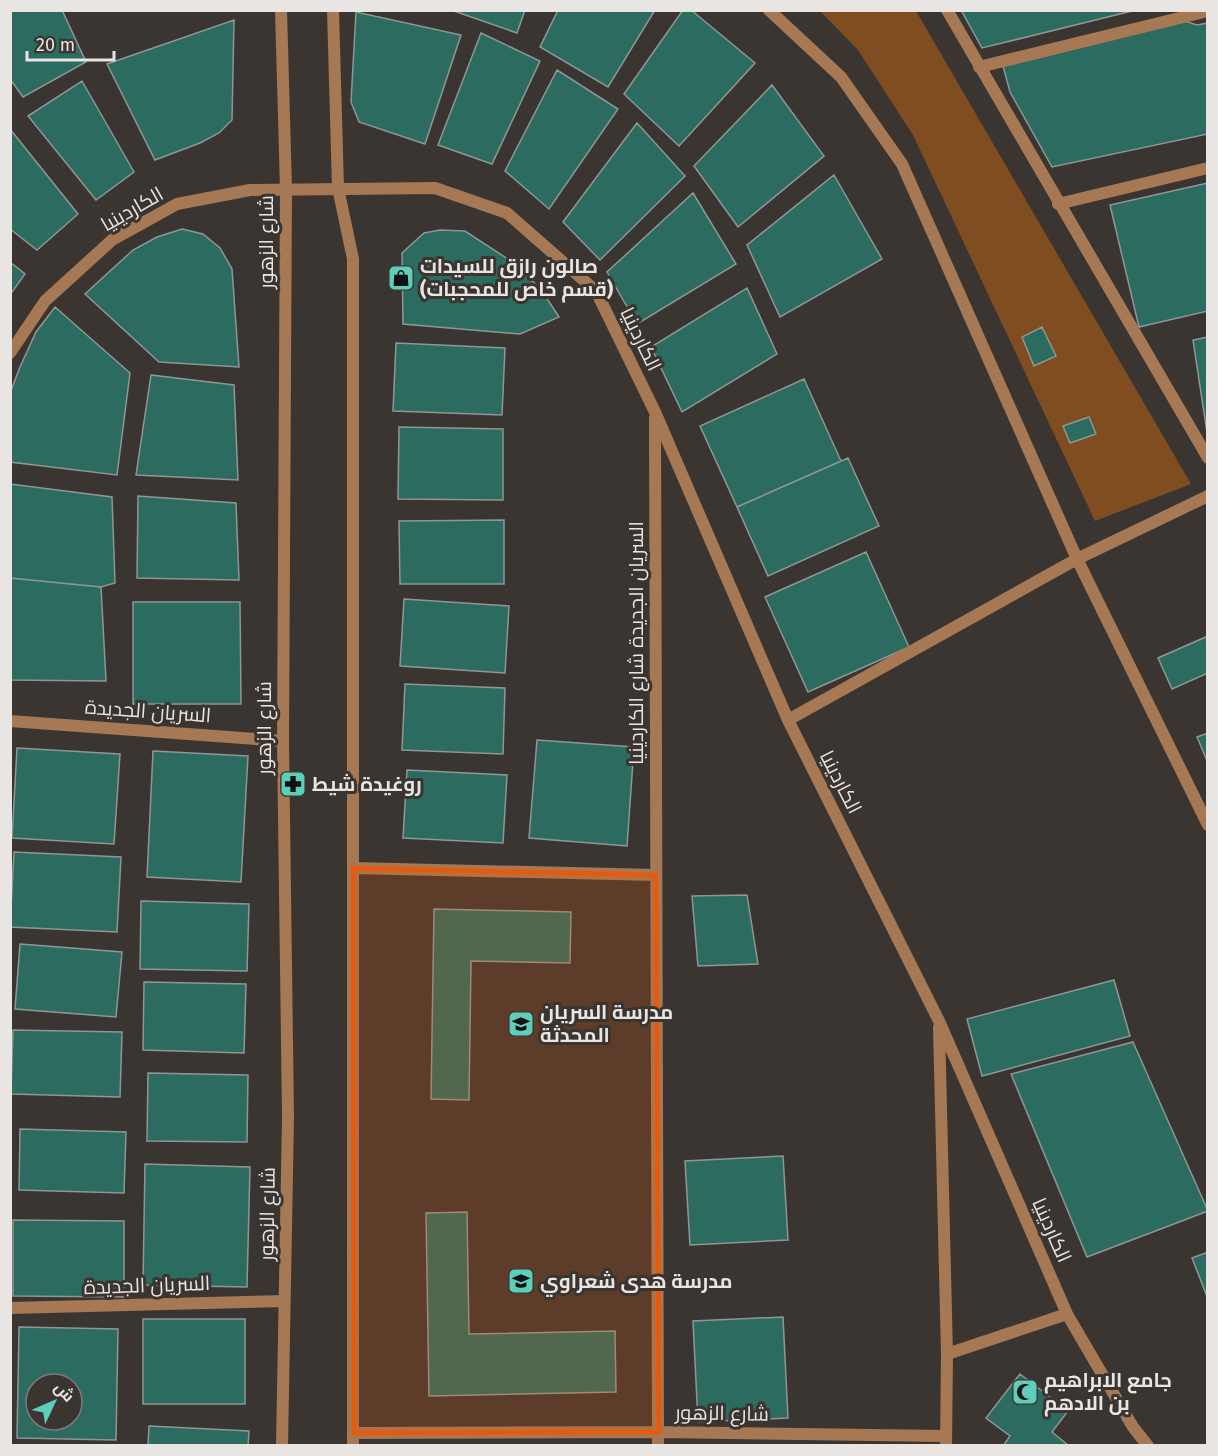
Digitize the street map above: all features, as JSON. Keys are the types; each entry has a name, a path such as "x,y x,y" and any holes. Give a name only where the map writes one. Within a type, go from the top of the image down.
{"street":[{"name":"شارع الزهور","path":"280,10 286,189 283,741 288,1117 282,1446"},
{"name":"شارع الزهور","path":"333,10 338,188 353,259 353,1439 659,1432 946,1441"},
{"path":"769,10 842,77 902,164 1077,559 1208,825"},
{"path":"947,10 1208,458"},
{"path":"979,67 1208,11"},
{"path":"1058,204 1208,168"},
{"name":"الكاردينيا","path":"10,353 45,302 112,240 177,204 250,190 435,188 507,213 596,291 654,412 788,720 939,1021 1067,1314 1133,1427 1148,1446"},
{"name":"السريان الجديدة شارع الكاردينيا","path":"654,412 658,1446"},
{"path":"788,720 1077,559 1208,496"},
{"name":"السريان الجديدة","path":"10,721 283,741"},
{"path":"353,868 657,875"},
{"name":"الكاردينيا","path":"939,1021 947,1354 946,1441"},
{"name":"السريان الجديدة","path":"10,1308 284,1301"},
{"path":"947,1354 1067,1314"}],"highlighted area":[{"path":"353,868 656,875 659,1432 354,1433"}],"shaded area":[{"path":"820,11 916,11 1191,484 1095,521 913,135 858,50"}],"building":[{"path":"10,10 62,10 86,62 23,97 10,79"},
{"path":"451,10 525,10 517,33"},
{"path":"558,10 655,10 608,87 540,47"},
{"path":"683,10 691,10 755,63 679,146 624,94"},
{"path":"961,10 1136,10 982,48"},
{"path":"356,12 461,35 425,144 359,122 351,102"},
{"path":"234,20 232,120 219,133 200,143 155,160 107,64"},
{"path":"1182,20 1197,25 1208,23 1208,134 1052,167 1010,92 1003,66"},
{"path":"481,33 540,61 492,164 438,145"},
{"path":"557,70 618,109 549,209 505,171"},
{"path":"82,81 134,172 96,200 28,116"},
{"path":"772,85 824,156 738,227 694,166"},
{"path":"637,123 685,176 600,260 563,222"},
{"path":"10,129 78,214 37,250 10,229"},
{"path":"834,175 882,259 780,317 747,245"},
{"path":"1208,183 1208,311 1139,327 1110,205"},
{"path":"693,193 736,264 637,324 607,272"},
{"path":"182,229 203,234 220,248 232,269 239,367 159,362 85,294 133,250 157,237"},
{"path":"440,230 465,231 520,267 544,294 559,317 520,334 403,324 402,253 424,233"},
{"path":"10,262 25,274 10,295"},
{"path":"747,288 777,354 682,412 651,347"},
{"path":"55,307 130,373 117,475 10,462 10,393 36,332"},
{"path":"1042,327 1056,356 1034,366 1022,337"},
{"path":"1208,337 1208,439 1193,340"},
{"path":"396,343 505,348 502,415 393,411"},
{"path":"151,375 234,385 238,480 136,475"},
{"path":"804,379 841,461 737,507 700,426"},
{"path":"1089,417 1096,434 1070,443 1063,426"},
{"path":"399,427 503,429 503,500 398,499"},
{"path":"848,458 879,526 768,576 737,507"},
{"path":"10,484 112,497 115,583 101,587 10,578"},
{"path":"138,496 236,503 239,580 137,578"},
{"path":"504,520 504,584 400,584 399,521"},
{"path":"866,552 909,647 808,692 765,597"},
{"path":"10,578 101,587 106,681 10,680"},
{"path":"404,599 509,606 505,673 400,666"},
{"path":"133,602 240,602 241,704 133,704"},
{"path":"1208,636 1208,673 1172,689 1158,658"},
{"path":"405,684 505,688 503,754 402,750"},
{"path":"1208,733 1208,763 1197,737"},
{"path":"537,740 634,747 627,846 529,838"},
{"path":"17,748 120,754 114,844 12,838"},
{"path":"153,751 248,756 241,882 147,877"},
{"path":"407,770 507,775 503,843 403,838"},
{"path":"14,852 121,857 117,932 10,927"},
{"path":"747,895 758,964 698,966 692,896"},
{"path":"141,901 249,904 247,971 140,969"},
{"path":"434,909 571,912 570,963 471,961 469,1100 431,1099"},
{"path":"20,944 122,952 116,1017 15,1009"},
{"path":"1114,980 1130,1036 982,1076 967,1019"},
{"path":"144,982 246,984 244,1053 143,1050"},
{"path":"13,1030 122,1032 120,1097 11,1094"},
{"path":"1133,1042 1208,1211 1087,1257 1011,1074"},
{"path":"148,1073 248,1075 247,1142 147,1141"},
{"path":"20,1129 126,1132 124,1193 19,1190"},
{"path":"783,1156 788,1240 690,1245 685,1161"},
{"path":"145,1164 250,1167 247,1287 143,1285"},
{"path":"467,1212 469,1334 615,1331 616,1392 429,1396 426,1213"},
{"path":"13,1220 124,1221 124,1297 13,1296"},
{"path":"1208,1252 1208,1299 1192,1258"},
{"path":"783,1317 788,1418 698,1422 693,1321"},
{"path":"143,1319 245,1319 245,1404 143,1404"},
{"path":"19,1327 118,1329 116,1440 17,1438"},
{"name":"جامع الابراهيم بن الادهم","path":"1020,1374 1068,1411 1052,1432 1069,1446 1003,1446 1010,1436 986,1418"},
{"path":"149,1426 249,1431 248,1446 148,1446"}],"place":[{"name":"صالون رازق للسيدات (قسم خاص للمحجبات)","path":"401,278"},
{"name":"روغيدة شيط","path":"293,784"},
{"name":"مدرسة السريان المحدثة","path":"521,1024"},
{"name":"مدرسة هدى شعراوي","path":"521,1281"},
{"name":"جامع الابراهيم بن الادهم","path":"1025,1392"}]}
